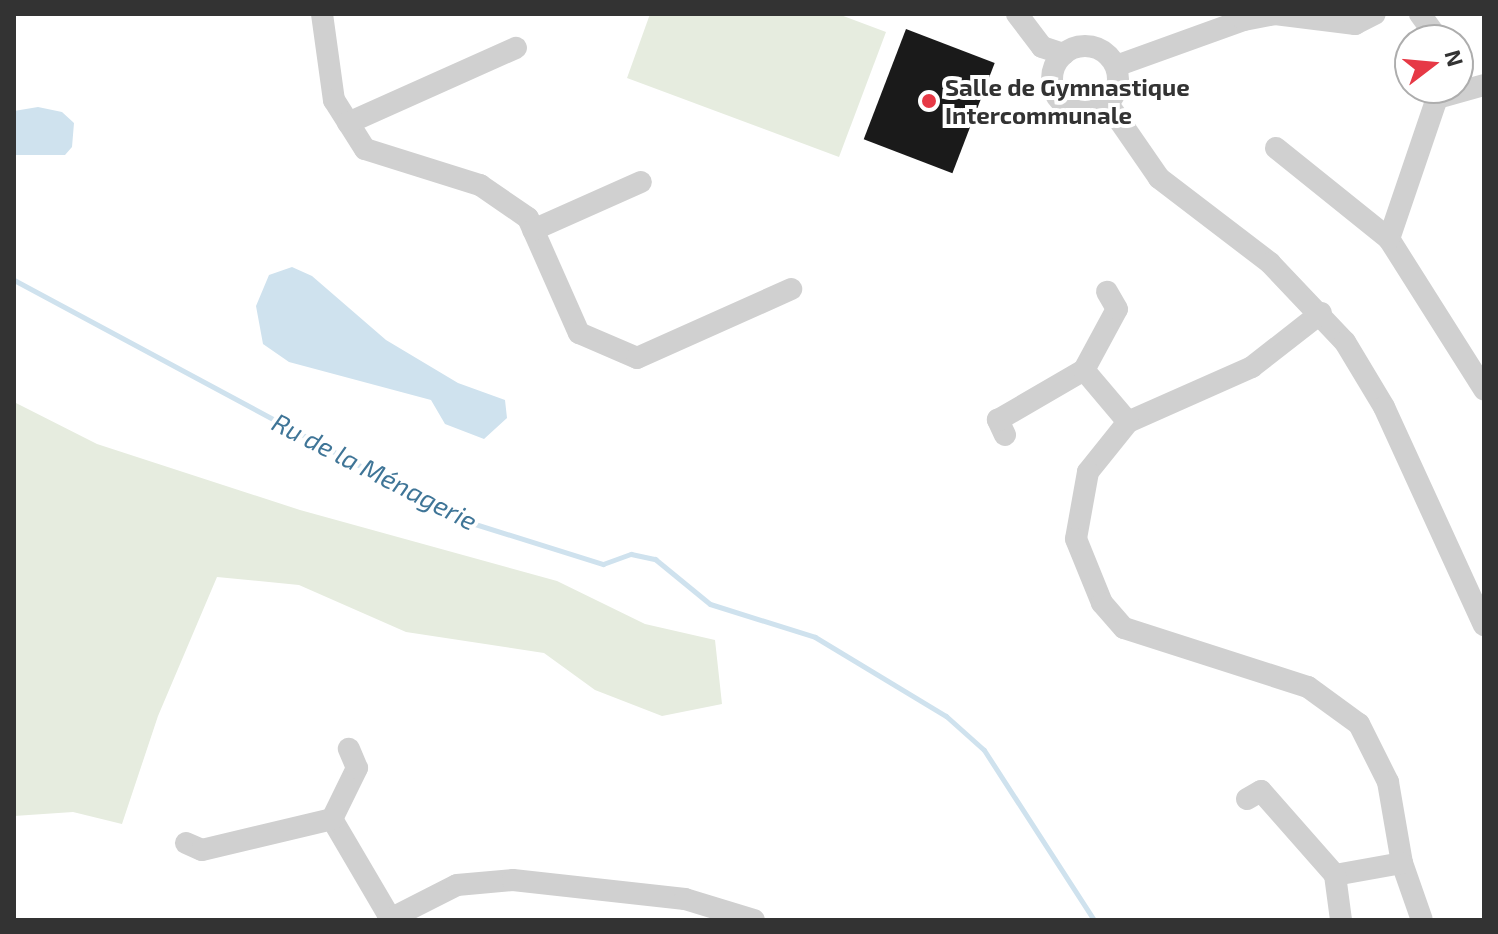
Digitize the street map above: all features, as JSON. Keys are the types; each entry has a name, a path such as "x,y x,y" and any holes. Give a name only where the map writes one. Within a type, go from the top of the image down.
{"street":[{"path":"322,14 334,100 365,149 480,185 528,218 579,333 637,358 791,289"},
{"path":"1017,14 1042,47 1064,54 1093,47 1116,66 1118,86 1108,104 1081,112 1064,105 1052,79 1064,54"},
{"path":"1116,66 1244,20 1275,14 1355,24 1375,14"},
{"path":"348,123 516,48"},
{"path":"1108,104 1159,178 1270,263 1321,313 1384,407 1484,625"},
{"path":"1389,239 1435,104"},
{"path":"1276,148 1389,239 1484,389"},
{"path":"533,230 641,182"},
{"path":"1005,435 998,420 1084,370 1117,309 1107,292"},
{"path":"1321,313 1252,367 1128,422 1088,472 1079,508 1076,539 1102,603 1124,628 1308,687 1359,724 1388,782 1402,863 1422,920"},
{"path":"1084,370 1128,422"},
{"path":"332,819 357,768 349,749"},
{"path":"1247,799 1261,791 1335,875 1341,920"},
{"path":"186,843 202,850 332,819"},
{"path":"332,819 389,919 457,885 513,880 685,899 754,920"},
{"path":"1335,875 1402,863"}],"shaded area":[{"path":"650,14 838,14 886,32 839,157 627,78"},
{"path":"14,402 97,444 300,510 557,581 645,624 715,640 722,704 662,716 595,690 544,653 406,632 299,585 217,577 158,716 122,824 73,812 14,816"}],"water":[{"path":"38,107 62,112 74,123 72,147 65,155 16,155 14,181 14,111"},
{"path":"292,267 312,276 386,340 458,383 505,400 507,418 484,439 445,424 431,400 289,362 263,344 256,306 269,275"}],"building":[{"name":"Salle de Gymnastique Intercommunale","path":"906,29 995,63 952,173 864,139"}],"waterway":[{"name":"Ru de la Ménagerie","path":"14,280 459,519 603,564 631,554 655,559 710,604 815,637 946,716 984,750 1094,920"}],"place":[{"name":"Salle de Gymnastique Intercommunale","path":"929,101"}]}
